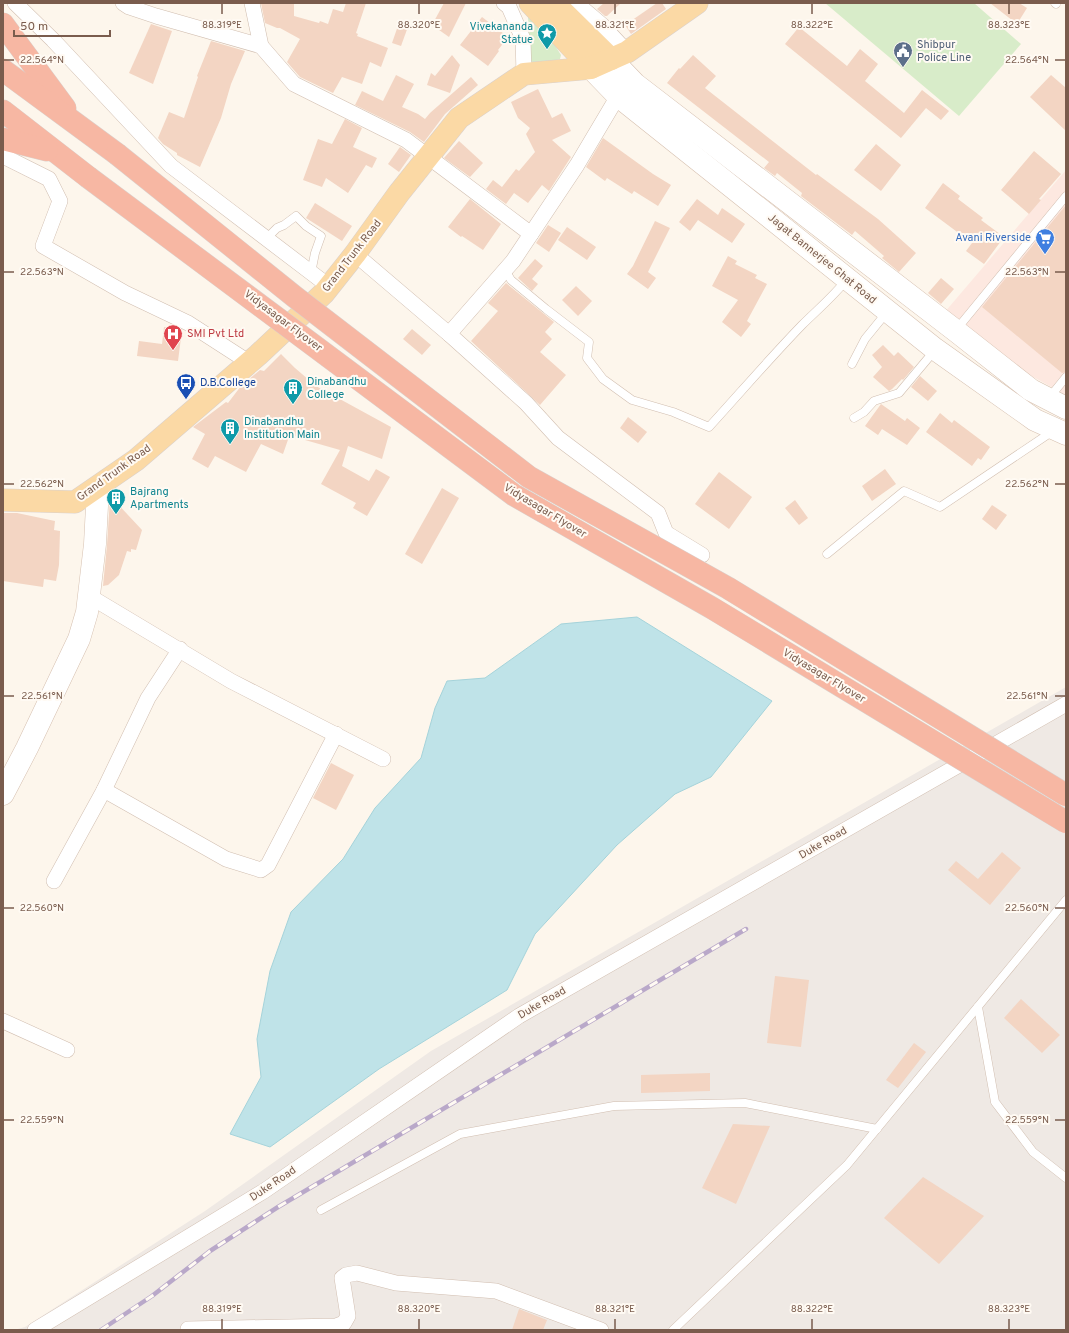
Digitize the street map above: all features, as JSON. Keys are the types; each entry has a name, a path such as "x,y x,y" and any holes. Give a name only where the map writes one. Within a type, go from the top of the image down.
{"highway":[{"path":"3,24 79,126"},
{"name":"Vidyasagar Flyover","path":"3,70 117,154 295,297 529,478 728,588 1066,795"},
{"name":"Vidyasagar Flyover","path":"3,111 88,177 514,495 712,608 1066,822"},
{"path":"3,139 56,152"}],"main road":[{"path":"530,3 591,68"},
{"path":"554,3 619,56"},
{"name":"Grand Trunk Road","path":"3,500 75,502 136,460 250,363 330,287 399,193 459,118 524,74 591,68 619,56 697,3"},
{"name":"Jagat Bannerjee Ghat Road","path":"619,56 635,84 956,330 1031,390 1057,404"},
{"name":"Jagat Bannerjee Ghat Road","path":"591,68 618,96 935,349 1035,420 1061,432"},
{"path":"3,794 80,639 87,612 89,596 95,544 98,487"}],"street":[{"path":"15,3 171,166 330,287"},
{"path":"123,3 128,7 261,46"},
{"path":"252,3 261,46 294,84 406,140 531,234"},
{"path":"504,3 509,8 523,40 524,74"},
{"path":"576,3 602,25 619,56"},
{"path":"449,334 506,269 531,234 577,165 618,96"},
{"path":"3,156 49,179 60,201 43,246 125,293 188,323 250,363"},
{"path":"355,254 449,334 526,403 558,438 658,513 666,533 702,556"},
{"path":"89,596 232,680 384,759"},
{"path":"54,881 104,790 148,698 180,649"},
{"name":"Duke Road","path":"35,1330 264,1191 518,1016 1066,704"},
{"path":"104,790 226,859 261,870 268,865 336,734"},
{"path":"3,1021 68,1050"},
{"path":"188,1329 336,1326 344,1323 348,1316 342,1278 346,1274 356,1273 396,1283 496,1291 601,1330"}],"lane":[{"path":"956,330 1066,196"},
{"path":"266,238 277,228 284,225 296,216 306,226 321,236 315,253 311,273"},
{"path":"506,269 512,280 546,309 589,342 587,358 603,379 632,400 672,412 709,427 763,367 847,279"},
{"path":"852,364 865,339 888,311"},
{"path":"854,418 864,412 874,401 899,393 935,349"},
{"path":"1057,404 1066,377"},
{"path":"827,554 904,491 940,507 1061,432"},
{"path":"673,1330 847,1165 1066,900"},
{"path":"978,1007 995,1102 1033,1152 1066,1178"},
{"path":"321,1210 460,1134 614,1106 745,1103 877,1129"}],"shaded area":[{"path":"1066,170 1066,395 1028,374 944,313"},
{"path":"1066,687 1066,1330 14,1330 25,1327 205,1211 431,1051"}],"green space":[{"path":"825,3 974,3 1021,44 959,116"},
{"path":"528,17 550,38 561,55 560,59 535,67 531,64"}],"water":[{"path":"637,617 772,701 711,777 675,794 617,845 535,934 507,990 379,1069 270,1147 230,1134 261,1077 257,1039 270,971 291,912 343,859 375,808 421,758 435,708 447,681 485,678 561,624"}],"building":[{"path":"261,3 294,3 294,16 328,24 333,9 343,12 346,3 366,3 356,33 358,34 357,36 388,48 381,67 370,62 362,84 342,77 333,93 300,77 287,62 300,39 280,28 265,23"},
{"path":"444,3 466,3 449,37 432,25"},
{"path":"604,3 621,3 607,16 605,16 597,9"},
{"path":"657,3 662,3 666,9 631,34 625,25"},
{"path":"990,3 1019,3 1027,8 1017,24"},
{"path":"482,17 508,37 488,66 460,45"},
{"path":"400,20 409,24 401,46 392,43"},
{"path":"151,24 172,31 153,84 129,73"},
{"path":"799,27 847,66 860,49 878,64 865,81 904,113 922,90 949,111 941,120 926,108 901,138 785,44"},
{"path":"211,41 245,51 231,84 221,118 200,167 177,155 177,153 163,144 158,138 169,112 184,118 198,77 197,76"},
{"path":"452,55 460,65 450,93 427,85 431,73 435,76"},
{"path":"693,55 716,76 705,88 816,175 817,174 878,219 916,253 899,272 882,258 884,256 855,231 852,235 801,196 802,193 777,173 775,176 764,168 769,162 667,83 679,68 680,69"},
{"path":"396,75 414,84 402,107 425,119 471,77 478,85 445,114 424,142 410,132 355,105 362,91 383,101"},
{"path":"1051,75 1066,88 1066,131 1030,97"},
{"path":"538,89 552,118 562,113 571,131 552,140 571,157 549,191 542,185 528,203 514,193 506,204 486,189 493,180 502,187 516,169 519,171 535,152 526,134 530,128 518,118 511,102"},
{"path":"345,119 362,128 353,147 377,158 372,168 366,165 348,193 326,178 322,187 303,180 318,139 332,144"},
{"path":"603,138 671,185 658,206 634,191 632,194 607,178 605,181 586,167"},
{"path":"459,141 483,163 470,177 444,158"},
{"path":"876,144 901,165 881,191 854,170"},
{"path":"400,147 411,155 399,172 388,164"},
{"path":"1034,151 1061,174 1039,199 1041,200 1029,214 1001,190"},
{"path":"943,183 960,196 958,199 983,218 981,220 1004,237 984,264 966,251 972,243 925,208"},
{"path":"470,199 501,224 483,250 462,236 461,237 448,227"},
{"path":"697,199 718,215 722,208 745,224 732,243 698,220 690,231 679,222"},
{"path":"315,203 352,226 342,241 306,218"},
{"name":"Avani Riverside","path":"1066,205 1066,372 1062,373 982,307"},
{"path":"655,221 670,228 648,272 656,278 648,289 627,274 633,266"},
{"path":"548,225 561,233 549,252 536,243"},
{"path":"567,227 596,247 587,260 558,240"},
{"path":"728,256 737,261 735,264 757,275 755,278 767,284 747,321 751,324 741,337 722,322 738,300 712,286"},
{"path":"535,259 543,266 532,279 538,284 532,291 518,278"},
{"path":"941,278 954,289 941,304 928,293"},
{"path":"506,283 554,322 545,332 552,339 540,352 566,375 540,405 471,341 498,311 488,303"},
{"path":"576,286 592,301 578,316 562,300"},
{"path":"164,327 182,330 178,361 137,356 139,341 162,344"},
{"path":"412,329 431,345 422,355 403,339"},
{"path":"883,345 894,356 898,352 914,367 903,380 902,379 889,391 873,377 882,367 872,355"},
{"path":"281,354 316,386 391,427 382,459 348,446 342,466 369,481 376,469 390,477 367,516 353,508 356,503 321,484 340,450 290,434 283,454 261,444 246,472 215,456 208,468 192,459 205,434 193,427 226,402 228,403 241,386 260,370 264,371"},
{"path":"920,376 937,391 928,401 911,387"},
{"path":"881,404 905,421 907,418 920,428 907,445 882,429 878,435 865,426"},
{"path":"940,413 952,423 954,420 990,447 981,460 978,458 972,466 926,432"},
{"path":"628,417 647,432 638,443 620,428"},
{"path":"885,469 896,484 872,501 862,486"},
{"path":"719,472 752,497 729,529 695,504"},
{"path":"442,488 459,498 422,564 405,554"},
{"name":"Bajrang Apartments","path":"110,499 114,500 142,530 136,550 131,549 131,552 127,551 119,575 108,585 103,586 107,545"},
{"path":"795,500 808,518 799,525 785,508"},
{"path":"992,505 1007,515 996,530 982,519"},
{"path":"3,513 17,513 55,521 54,530 60,531 59,565 56,581 44,579 43,587 3,581"},
{"path":"331,763 354,775 336,810 313,798"},
{"path":"1002,852 1021,868 990,905 948,870 956,861 978,879"},
{"path":"775,976 809,980 801,1047 767,1043"},
{"path":"1021,999 1060,1035 1042,1053 1004,1018"},
{"path":"914,1043 926,1052 898,1088 886,1080"},
{"path":"710,1073 710,1091 641,1093 641,1075"},
{"path":"733,1124 770,1126 736,1204 702,1188"},
{"path":"923,1177 984,1216 939,1264 884,1218"},
{"path":"519,1309 547,1320 543,1330 512,1330"}],"railway":[{"path":"101,1330 152,1296 210,1251 278,1207 746,929"}],"place":[{"name":"Vivekananda Statue","path":"547,50"},
{"name":"Shibpur Police Line","path":"903,68"},
{"name":"Avani Riverside","path":"1045,255"},
{"name":"SMI Pvt Ltd","path":"173,351"},
{"name":"D.B.College","path":"186,400"},
{"name":"Dinabandhu College","path":"293,405"},
{"name":"Dinabandhu Institution Main","path":"230,445"},
{"name":"Bajrang Apartments","path":"116,515"}]}
